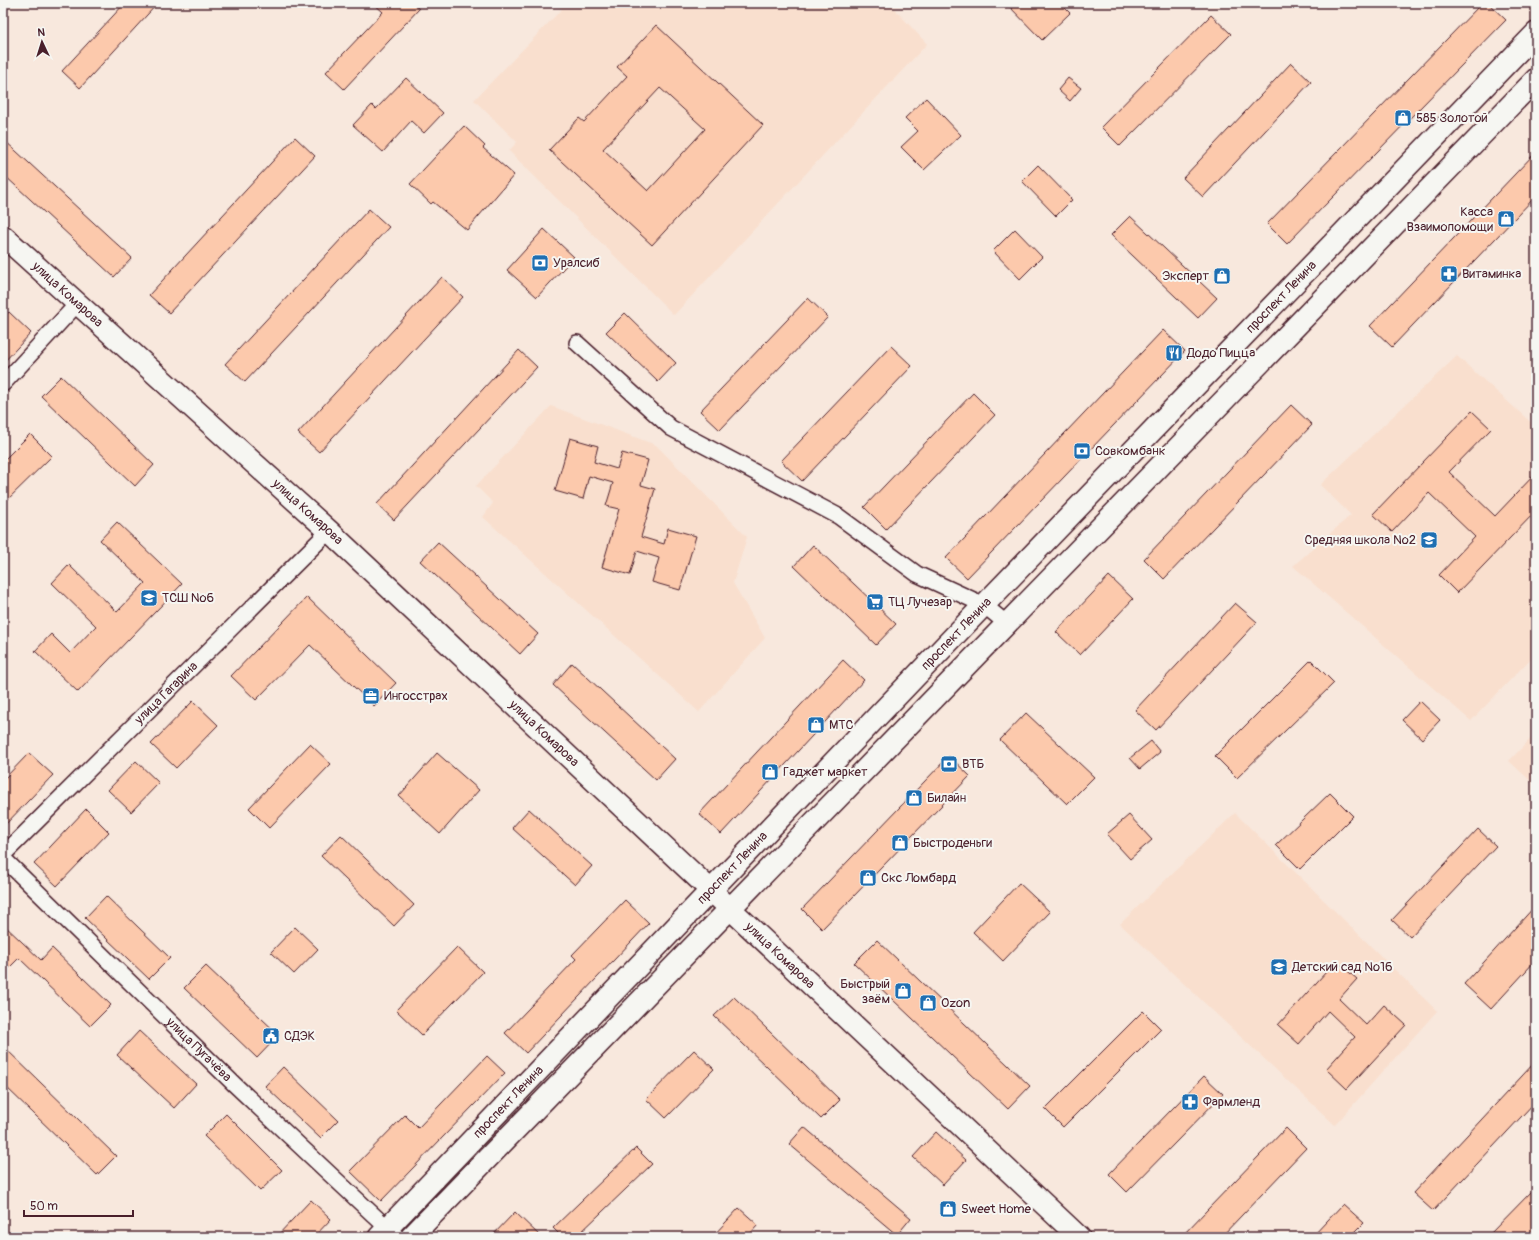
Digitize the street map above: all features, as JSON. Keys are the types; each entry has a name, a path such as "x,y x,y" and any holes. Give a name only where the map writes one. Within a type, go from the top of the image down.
{"street":[{"name":"проспект Ленина","path":"388,1234 711,891 984,605 1536,32"},
{"name":"проспект Ленина","path":"411,1237 1536,79"},
{"name":"улица Комарова","path":"3,236 329,531 1079,1237"},
{"path":"3,384 77,304"},
{"path":"577,343 671,428 838,516 917,574 984,605 1007,624"},
{"name":"улица Гагарина","path":"3,855 329,531"},
{"name":"улица Пугачёва","path":"3,858 388,1234"}],"shaded area":[{"path":"555,3 889,3 927,44 674,315 509,151 517,142 474,100 562,9"},
{"name":"Средняя школа №2","path":"1457,356 1536,427 1536,653 1471,721 1293,566 1351,515 1320,485"},
{"path":"551,406 656,445 747,537 733,583 765,638 699,712 483,517 493,503 476,486"},
{"path":"1536,733 1536,786 1509,761"},
{"name":"Детский сад №16","path":"1235,813 1437,1011 1335,1125 1120,924"}],"building":[{"path":"125,3 158,3 80,88 62,71"},
{"path":"373,3 412,3 419,9 344,89 326,72 383,12"},
{"path":"1006,3 1060,3 1070,13 1042,40"},
{"path":"1482,3 1488,3 1506,20 1287,244 1267,224"},
{"path":"1211,15 1231,34 1120,146 1101,127"},
{"path":"656,25 763,125 652,245 549,150 579,118 584,122 627,76 617,67","holes":["660,88 705,129 648,191 603,149"]},
{"path":"1291,63 1311,82 1203,197 1183,178"},
{"path":"406,78 443,113 424,133 411,121 383,152 353,125 372,105 376,109"},
{"path":"1068,78 1081,88 1070,101 1058,90"},
{"path":"926,98 961,135 924,170 901,147 918,131 905,118"},
{"path":"464,126 485,146 483,148 514,175 467,230 433,202 431,204 410,184"},
{"path":"295,137 315,156 169,313 149,295"},
{"path":"3,139 132,258 114,277 3,174"},
{"path":"1536,152 1536,196 1392,347 1370,326"},
{"path":"1038,165 1072,200 1056,216 1022,181"},
{"path":"369,209 389,227 245,382 225,364"},
{"path":"1130,216 1217,298 1198,318 1111,235"},
{"name":"Уралсиб","path":"544,229 574,257 537,297 507,270"},
{"path":"1015,229 1042,257 1020,279 993,251"},
{"path":"442,277 463,297 319,452 298,433"},
{"path":"808,298 828,317 720,430 700,411"},
{"path":"9,312 31,333 3,363 3,318"},
{"path":"625,313 676,363 658,382 606,332"},
{"path":"1163,330 1185,351 967,578 946,558"},
{"path":"891,346 912,366 802,481 781,461"},
{"path":"519,350 537,367 394,520 377,504"},
{"path":"61,376 154,465 135,486 41,396"},
{"path":"973,393 995,415 886,529 864,507"},
{"path":"1291,405 1312,425 1164,579 1144,559"},
{"path":"1472,411 1491,429 1449,472 1495,516 1536,473 1536,511 1457,593 1439,575 1475,537 1429,493 1392,532 1373,514"},
{"path":"30,434 52,456 3,504 3,461"},
{"path":"570,438 598,446 594,462 617,469 622,453 648,460 641,485 655,489 641,537 664,544 668,528 696,536 680,590 652,582 659,558 637,551 630,575 602,567 619,509 606,506 613,483 589,476 583,499 555,491"},
{"name":"ТСШ №6","path":"117,522 182,584 78,692 35,651 51,634 70,653 96,626 52,583 69,565 117,612 145,583 100,540"},
{"path":"438,542 538,634 520,654 420,561"},
{"path":"813,545 896,624 876,645 794,566"},
{"path":"1109,576 1133,599 1080,655 1056,632"},
{"path":"307,597 396,683 374,706 310,645 256,700 231,676"},
{"path":"1235,603 1257,622 1156,730 1135,710"},
{"path":"843,660 864,680 721,834 699,814"},
{"path":"1311,660 1334,683 1237,778 1215,756"},
{"path":"572,663 675,759 656,780 553,685"},
{"path":"193,701 218,725 176,768 151,744"},
{"path":"1420,701 1440,720 1422,739 1402,720"},
{"path":"1026,713 1094,777 1067,804 1000,740"},
{"path":"1151,741 1160,752 1140,769 1130,758"},
{"path":"310,744 331,764 269,828 249,808"},
{"path":"29,753 53,775 3,827 3,780"},
{"path":"437,753 479,790 440,834 399,796"},
{"path":"949,756 970,776 822,929 802,909"},
{"path":"136,761 159,783 131,812 108,790"},
{"path":"1330,793 1353,816 1300,869 1276,845"},
{"path":"86,809 109,832 57,886 34,864"},
{"path":"529,809 592,866 575,885 512,828"},
{"path":"1129,815 1152,840 1130,859 1107,834"},
{"path":"1478,829 1496,846 1410,937 1392,920"},
{"path":"341,835 414,905 394,926 321,856"},
{"path":"1019,883 1050,912 1003,961 973,932"},
{"path":"106,896 170,958 149,979 85,918"},
{"path":"625,900 649,923 526,1053 505,1033 576,959 572,955"},
{"path":"1536,905 1536,960 1491,1009 1464,984"},
{"path":"3,924 41,960 52,948 111,1005 90,1026 19,958 3,974"},
{"path":"295,927 318,949 294,974 271,952"},
{"path":"877,940 1030,1086 1008,1109 854,963"},
{"path":"457,947 483,972 422,1035 396,1010"},
{"path":"1336,961 1357,979 1339,999 1366,1025 1384,1005 1406,1025 1347,1089 1326,1069 1355,1037 1328,1011 1299,1044 1278,1025"},
{"path":"206,966 279,1035 257,1058 184,988"},
{"path":"734,997 840,1100 821,1119 714,1016"},
{"path":"1143,1011 1161,1029 1063,1127 1045,1109"},
{"path":"139,1031 196,1084 174,1108 117,1055"},
{"path":"3,1046 116,1156 97,1175 3,1084"},
{"path":"694,1050 714,1069 666,1118 646,1099"},
{"path":"487,1056 505,1073 381,1201 350,1171 405,1115 418,1128"},
{"path":"1536,1061 1536,1101 1433,1211 1413,1193"},
{"path":"283,1067 338,1120 320,1138 265,1086"},
{"path":"1204,1076 1223,1094 1127,1192 1109,1174"},
{"path":"226,1114 282,1170 260,1191 204,1136"},
{"path":"804,1127 911,1218 897,1235 789,1144"},
{"path":"1286,1128 1306,1148 1221,1237 1181,1237"},
{"path":"936,1132 966,1160 943,1185 913,1157"},
{"path":"636,1148 652,1164 576,1237 562,1237 553,1228"},
{"path":"1536,1187 1536,1231 1530,1237 1487,1237"},
{"path":"311,1200 331,1219 314,1237 276,1237"},
{"path":"1343,1204 1364,1223 1350,1237 1312,1237"},
{"path":"739,1208 758,1225 747,1237 712,1237"},
{"path":"515,1212 541,1237 491,1237"}],"place":[{"name":"585 Золотой","path":"1403,118"},
{"name":"Касса Взаимопомощи","path":"1506,219"},
{"name":"Уралсиб","path":"540,263"},
{"name":"Витаминка","path":"1449,274"},
{"name":"Эксперт","path":"1222,276"},
{"name":"Додо Пицца","path":"1174,353"},
{"name":"Совкомбанк","path":"1082,451"},
{"name":"Средняя школа №2","path":"1429,540"},
{"name":"ТСШ №6","path":"149,598"},
{"name":"ТЦ Лучезар","path":"875,602"},
{"name":"Ингосстрах","path":"371,696"},
{"name":"МТС","path":"816,725"},
{"name":"ВТБ","path":"949,764"},
{"name":"Гаджет маркет","path":"770,772"},
{"name":"Билайн","path":"914,798"},
{"name":"Быстроденьги","path":"900,843"},
{"name":"Скс Ломбард","path":"868,878"},
{"name":"Детский сад №16","path":"1279,967"},
{"name":"Быстрый заём","path":"903,991"},
{"name":"Ozon","path":"928,1003"},
{"name":"СДЭК","path":"271,1036"},
{"name":"Фармленд","path":"1190,1102"},
{"name":"Sweet Home","path":"948,1209"}]}
